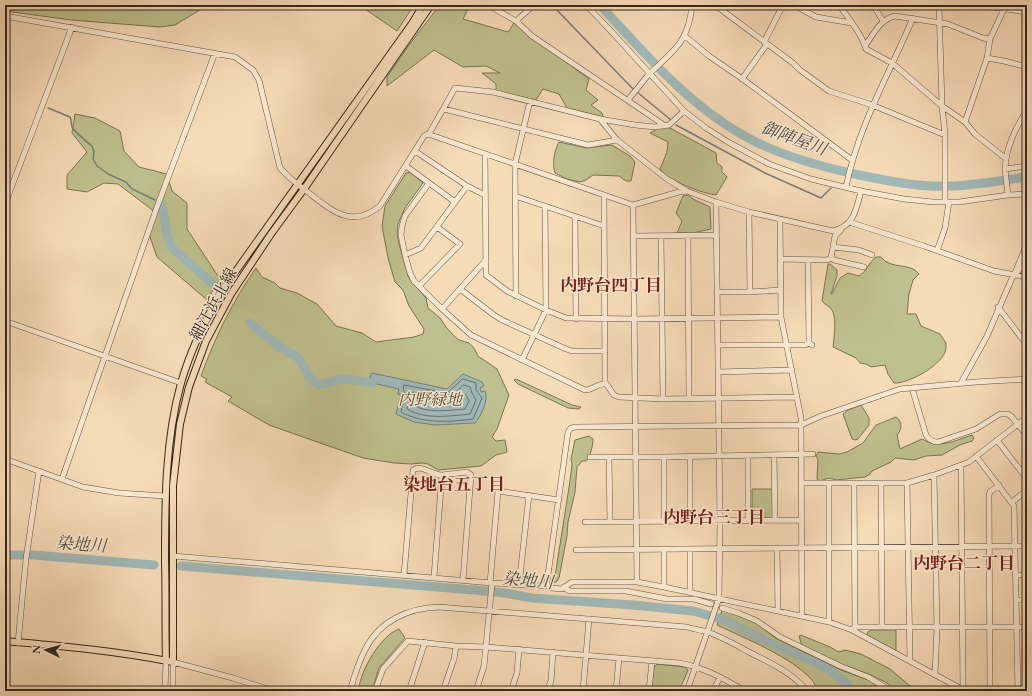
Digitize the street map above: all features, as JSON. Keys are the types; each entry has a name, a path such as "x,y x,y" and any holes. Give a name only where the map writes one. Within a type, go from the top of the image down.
{"main road":[{"name":"細江浜北線","path":"166,661 165,496 170,435 181,383 207,318 221,292 413,22 423,5"},
{"name":"細江浜北線","path":"173,662 173,486 175,458 180,424 189,387 206,340 231,294 271,234 304,189 431,5"},
{"path":"5,642 76,647 173,662"}],"street":[{"path":"5,12 10,7 16,5"},
{"path":"488,5 516,21 532,36 664,125"},
{"path":"516,21 534,5"},
{"path":"586,5 684,110 706,128 757,158 798,175 846,185 861,191 904,199 967,201 1007,192 1027,194"},
{"path":"628,100 650,73 678,46 685,36 691,20 692,5"},
{"path":"715,5 829,91 872,105 945,135"},
{"path":"742,78 766,43 783,5"},
{"path":"794,5 818,18 852,23"},
{"path":"839,5 863,40 866,49 892,63 942,106 965,122 975,134 1005,158"},
{"path":"873,5 883,21"},
{"path":"937,251 945,228 946,200 945,135 942,106 939,5"},
{"path":"980,5 1027,12"},
{"path":"965,122 988,58 990,39 1004,9"},
{"path":"5,16 235,57 253,70 259,80 280,168 297,184 339,215 354,217 361,216 374,211 380,206 424,136 429,134 444,110 455,88 493,92 600,119 635,126 655,127 669,125 684,110"},
{"path":"865,46 883,21 895,16 948,24 983,38 990,39"},
{"path":"846,185 851,162 872,105 913,18"},
{"path":"5,204 72,27"},
{"path":"685,36 709,56 742,78 851,162"},
{"path":"62,479 157,207 215,53"},
{"path":"988,58 1027,67"},
{"path":"516,296 515,164 530,101"},
{"path":"444,110 588,145 617,140"},
{"path":"1007,192 1005,158 1011,139 1027,110"},
{"path":"600,119 617,140 667,179 687,191 716,202 780,220 830,231 836,231 843,227"},
{"path":"429,134 633,206 687,191"},
{"path":"415,151 467,186 485,195"},
{"path":"485,154 486,275"},
{"path":"406,166 455,202"},
{"path":"1005,170 1027,166"},
{"path":"429,183 404,220 401,235 411,277 442,309 471,335 585,390 605,384"},
{"path":"405,255 421,248 467,186"},
{"path":"831,258 836,234 849,222 856,212 861,191"},
{"path":"515,196 604,226"},
{"path":"604,196 605,384 617,397 663,399 797,397"},
{"path":"687,691 719,598 720,521 716,202"},
{"path":"522,360 546,310 545,206"},
{"path":"633,206 637,582"},
{"path":"749,212 750,292"},
{"path":"574,216 576,319"},
{"path":"780,220 781,317 801,418 802,616"},
{"path":"849,222 994,271 1027,276"},
{"path":"419,286 460,244 437,227"},
{"path":"634,236 716,235"},
{"path":"661,236 663,399"},
{"path":"688,236 689,398"},
{"path":"961,383 987,336 998,307 1007,292 1013,276 1026,251 1027,238"},
{"path":"833,247 859,250 872,256"},
{"path":"780,259 827,260 831,258 864,267"},
{"path":"442,309 486,260"},
{"path":"718,345 811,344 808,260"},
{"path":"1015,274 1027,262"},
{"path":"478,268 507,291 561,317 576,319 781,317"},
{"path":"460,289 494,315 534,336 572,351 605,351"},
{"path":"717,292 780,290"},
{"path":"998,307 1027,345"},
{"path":"5,321 181,383"},
{"path":"718,372 792,370"},
{"path":"599,385 605,376"},
{"path":"545,585 548,582 568,432 571,428 801,425 821,416 900,389 1027,379"},
{"path":"912,388 926,435 929,440 938,442 976,429 1000,414 1008,414 1027,436"},
{"path":"802,483 908,483 969,462 1027,417"},
{"path":"997,440 1027,479"},
{"path":"590,457 664,458 813,454"},
{"path":"774,455 775,520"},
{"path":"748,456 748,520"},
{"path":"976,456 1012,502 1014,508 1018,691"},
{"path":"609,457 610,522"},
{"path":"690,457 690,522"},
{"path":"5,458 83,487 101,491 165,496"},
{"path":"664,458 664,522"},
{"path":"961,465 963,689"},
{"path":"404,575 413,470 416,468 422,468 436,475 467,472 471,475 463,580"},
{"path":"18,642 27,550 39,471"},
{"path":"434,577 442,475"},
{"path":"934,475 937,628 935,675"},
{"path":"854,483 854,628 862,635 935,675 969,691"},
{"path":"881,483 882,627"},
{"path":"908,483 910,661"},
{"path":"829,484 829,622"},
{"path":"990,691 989,495 990,492 999,485"},
{"path":"1012,502 1027,490"},
{"path":"476,691 484,668 491,599 498,491 559,500"},
{"path":"519,585 528,495"},
{"path":"585,522 801,520"},
{"path":"576,550 1027,546"},
{"path":"777,548 778,611"},
{"path":"664,549 664,586"},
{"path":"690,549 690,591"},
{"path":"173,559 434,577 491,584 545,585 552,588 562,588 572,582 637,582 690,591 854,628 1027,627"},
{"path":"1015,575 1027,575"},
{"path":"564,587 569,591 626,591 667,599 694,599 711,604"},
{"path":"1016,600 1027,600"},
{"path":"350,691 363,653 372,638 384,626 400,615 417,609 439,607 687,627 708,632 733,643 780,668 798,681 807,691"},
{"path":"722,608 740,613 757,621 780,637 840,666 868,677 891,691"},
{"path":"583,691 589,619"},
{"path":"862,635 871,627"},
{"path":"375,691 383,669 408,641 679,663 696,666 745,691"},
{"path":"409,691 426,642"},
{"path":"443,691 454,660 456,646"},
{"path":"511,691 517,673 519,649"},
{"path":"547,691 551,681 553,652"},
{"path":"616,691 619,658"},
{"path":"166,661 166,691"},
{"path":"649,691 652,661"},
{"path":"173,691 173,662 234,678 274,691"},
{"path":"713,691 720,677"}],"green space":[{"path":"5,5 208,5 175,25 160,27 71,20 5,11"},
{"path":"359,5 414,5 397,31"},
{"path":"437,5 470,5 463,19 508,32 514,23 589,79 586,90 598,100 591,105 602,113 603,117 567,108 559,94 543,89 536,100 496,91 496,84 482,73 500,73 486,66 463,67 434,50 387,86 387,77 439,6"},
{"path":"75,114 95,118 120,131 124,151 139,167 167,174 172,191 187,203 187,229 220,279 207,300 157,257 149,234 155,212 118,184 104,183 87,192 67,189 67,175 87,152 72,133"},
{"path":"666,127 716,153 717,163 722,167 722,172 727,177 716,195 677,182 660,169 667,152 668,142 650,133 659,128"},
{"path":"559,142 586,148 612,145 630,156 635,162 631,181 626,181 619,176 593,175 580,182 567,179 555,173 554,158"},
{"name":"内野緑地","path":"410,172 423,183 405,208 398,224 397,234 408,276 426,298 428,308 440,318 453,335 459,340 469,343 474,348 478,356 497,369 509,395 497,429 492,437 496,441 505,440 507,452 496,455 481,466 438,470 428,464 422,463 394,463 363,458 269,425 228,401 232,397 205,382 207,379 201,376 212,347 225,320 256,268 262,277 275,283 280,288 297,293 317,304 336,326 362,333 376,342 414,337 423,334 424,329 409,306 403,290 395,282 388,258 382,226 385,206 406,173"},
{"path":"688,195 710,207 711,229 692,233 677,233 682,221 676,213 683,196"},
{"path":"876,257 881,257 885,261 895,265 911,268 919,274 913,280 909,294 907,314 916,314 921,326 940,334 946,343 945,352 937,363 923,373 900,383 894,383 888,374 885,365 871,367 860,363 856,358 833,347 835,328 834,314 822,301 828,264 837,270 837,276 832,294 840,278 848,273 859,276"},
{"path":"516,379 572,405 581,407 579,409 568,408 518,384 514,380"},
{"path":"861,405 869,418 869,425 858,439 855,440 852,439 843,414 848,410"},
{"path":"896,417 901,424 900,431 897,435 900,449 922,439 941,444 953,442 972,435 974,438 972,441 960,445 942,455 926,456 914,460 895,458 891,462 872,471 865,477 836,480 829,478 820,481 817,479 818,460 816,456 818,452 839,454 847,452 863,443 876,425"},
{"path":"589,436 593,439 592,448 586,461 582,461 577,467 575,492 568,522 567,536 559,578 554,583 575,440"},
{"path":"752,489 773,489 773,518 752,518"},
{"path":"722,610 756,623 777,639 841,670 868,680 885,691 818,691 812,680 793,664 767,649 717,625"},
{"path":"399,629 405,638 379,668 371,691 359,689 363,673 373,654 385,638"},
{"path":"871,630 896,630 896,651 867,635"},
{"path":"801,635 839,652 845,650 861,654 890,669 910,686 925,691 897,691 887,683 871,675 841,664 802,646 799,636"},
{"path":"657,664 685,667 688,670 679,691 651,691 654,667"}],"water":[{"path":"1027,176 1027,180 1011,181 1010,178"},
{"path":"372,373 447,389 463,374 482,382 484,386 480,388 481,392 485,391 486,399 482,412 475,423 435,425 414,422 396,414 401,395 398,394 399,389 372,383 370,377"}],"waterway":[{"path":"552,5 634,90"},
{"name":"御陣屋川","path":"600,5 651,60 688,95 728,126 750,139 776,151 817,165 906,184 941,186 980,184 1027,177"},
{"path":"637,92 671,120"},
{"path":"48,108 70,117 72,127 92,146 94,152 93,159 97,166 108,174 126,182 132,189 155,200"},
{"path":"676,125 765,173 821,198 831,188"},
{"path":"161,203 167,236 172,248 212,283"},
{"path":"250,323 268,338 297,357 309,377 317,384 346,379 372,383"},
{"name":"染地川","path":"5,555 33,555 154,565"},
{"name":"染地川","path":"181,566 474,590 505,593 532,598 693,611 725,620 768,642 818,664 831,671 848,685 852,691"}],"district":[{"name":"内野台四丁目","path":"611,285"},
{"name":"染地台五丁目","path":"454,484"},
{"name":"内野台三丁目","path":"714,517"},
{"name":"内野台二丁目","path":"964,563"}]}
